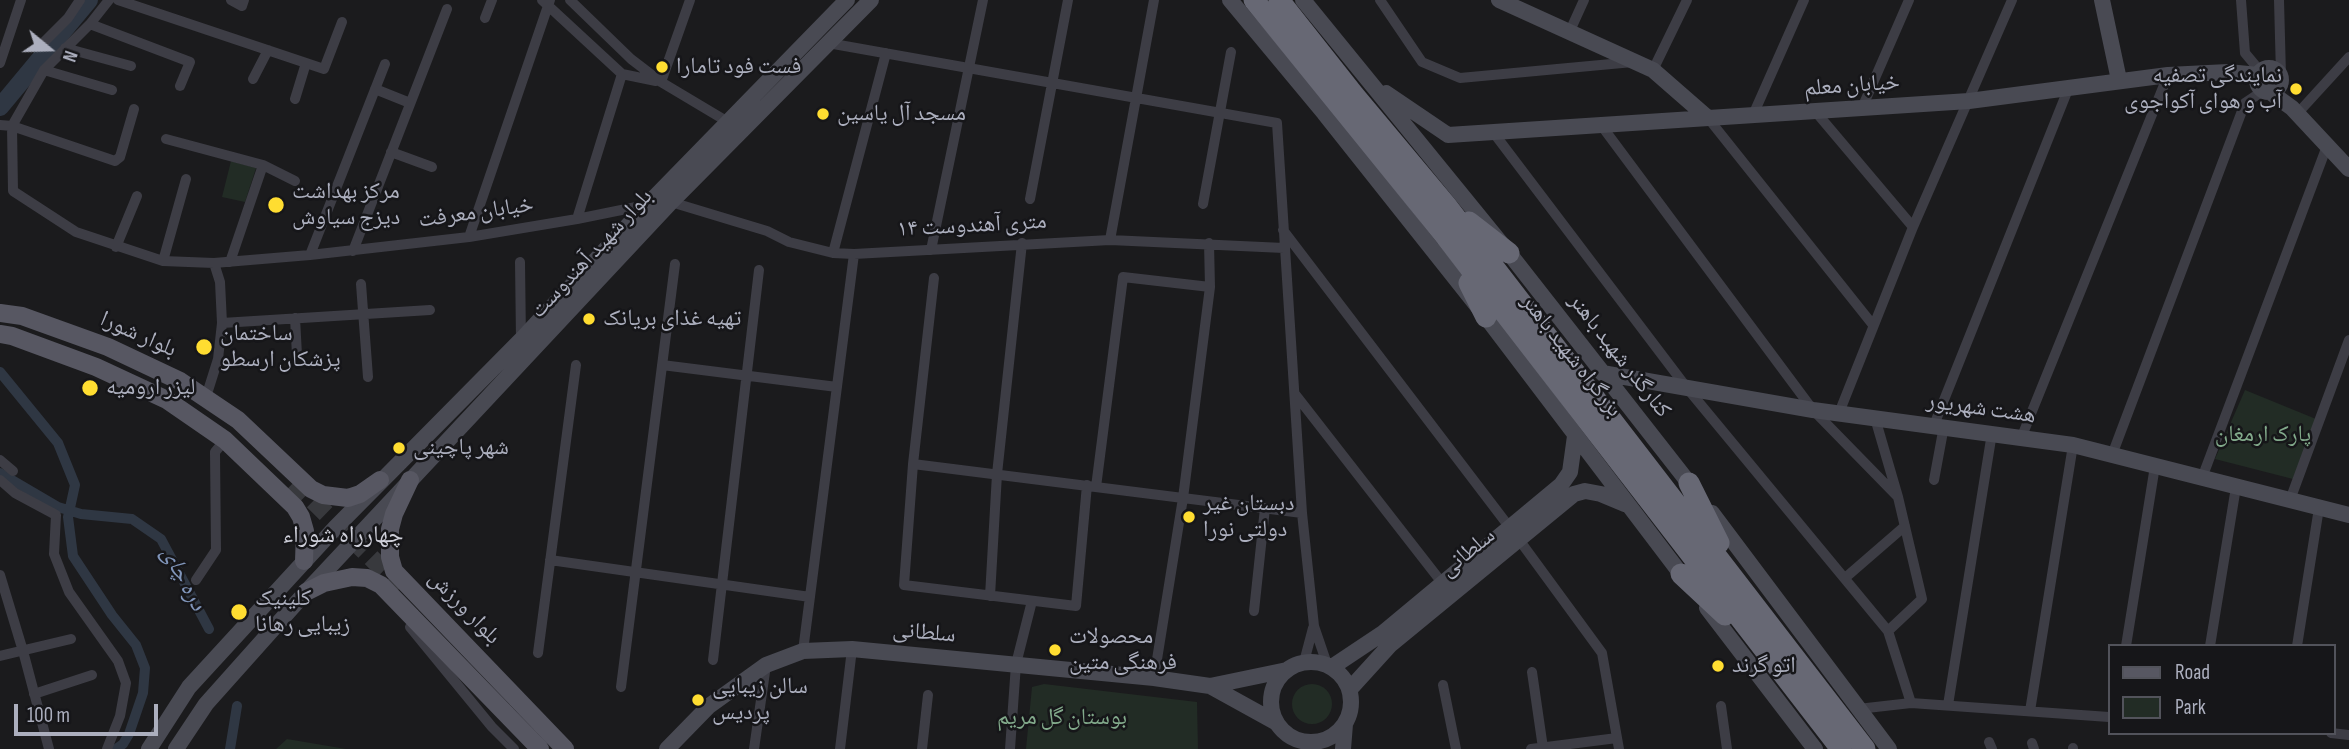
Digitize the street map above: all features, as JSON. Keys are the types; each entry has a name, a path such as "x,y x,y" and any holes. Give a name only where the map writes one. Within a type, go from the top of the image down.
{"highway":[{"name":"بزرگراه شهید باهنر","path":"1254,0 1446,237 1842,749"},
{"name":"بزرگراه شهید باهنر","path":"1279,0 1446,205 1866,749"},
{"path":"1446,205 1509,253"},
{"path":"1446,237 1486,317"},
{"path":"1689,483 1742,589"},
{"path":"1681,573 1770,657"}],"main road":[{"name":"بلوار شهید آهندوست","path":"176,749 206,704 365,528 671,202 871,0"},
{"path":"1230,0 1324,113 1486,317 1815,749"},
{"name":"کنارگذر شهید باهنر","path":"1303,0 1509,253 1689,483 1889,749"},
{"path":"1499,0 1653,70 1708,118"},
{"path":"2102,0 2119,80"},
{"name":"بلوار شهید آهندوست","path":"149,749 189,687 304,561 380,480 521,340 844,1"},
{"name":"خیابان معلم","path":"1448,135 1969,101 2168,75 2228,72 2267,82"},
{"path":"1370,82 1448,135 1442,170"},
{"path":"2267,82 2349,169"},
{"name":"بلوار شورا","path":"0,313 22,316 108,347 180,381 238,420 311,489 323,495 348,498 360,494 380,480"},
{"name":"بلوار شورا","path":"0,334 96,367 167,401 225,440 295,507 305,531 304,561"},
{"name":"هشت شهریور","path":"1602,373 1813,410 2074,445 2349,515"},
{"name":"سلطانی","path":"1350,689 1390,645 1515,535 1561,485 1570,472 1575,436"},
{"name":"بلوار ورزش","path":"410,480 390,529 390,557 394,570 565,749"},
{"path":"295,507 304,508 309,505 311,489"},
{"name":"سلطانی","path":"1329,665 1383,633 1443,584 1574,494 1585,491 1601,494 1628,505"},
{"path":"349,513 365,528"},
{"path":"321,544 337,559"},
{"path":"381,585 381,572 394,570"},
{"path":"306,592 324,583 352,577 368,578 381,585"},
{"name":"بلوار ورزش","path":"381,585 540,749"},
{"name":"سلطانی","path":"667,749 709,706 766,665 803,651 852,649 1154,678 1210,686"},
{"path":"1304,662 1329,665 1343,676 1350,689 1352,702 1349,716 1331,738 1300,744 1290,737 1272,715 1270,701 1273,687 1280,675 1304,662"},
{"path":"1210,686 1287,670"},
{"path":"1210,686 1277,723"},
{"path":"1343,749 1345,724"}],"street":[{"path":"2,59 21,0"},
{"path":"42,44 68,18 80,0"},
{"path":"12,126 44,70 90,24 109,0"},
{"path":"118,0 324,69 342,22"},
{"path":"231,0 242,6 244,0"},
{"path":"485,18 492,0"},
{"path":"570,0 632,59 662,82 728,122"},
{"path":"662,82 690,0"},
{"path":"931,250 983,0"},
{"path":"1030,199 1068,0"},
{"path":"1110,240 1154,0"},
{"path":"1380,0 1422,62 1460,78 1636,62"},
{"path":"1569,33 1584,0"},
{"path":"1653,70 1686,0"},
{"path":"1753,115 1804,0"},
{"path":"1861,108 1909,0"},
{"path":"1839,413 1913,227 2012,0"},
{"path":"2241,0 2245,53 2267,82"},
{"path":"2112,455 2245,103 2267,82 2279,0"},
{"path":"469,237 547,2 622,74 662,82"},
{"path":"353,250 447,9"},
{"path":"90,24 190,62 180,86"},
{"path":"828,43 1277,123 1302,513 1314,626 1329,665"},
{"path":"65,48 131,66"},
{"path":"253,79 268,50"},
{"path":"1203,204 1231,52"},
{"path":"833,253 886,53"},
{"path":"2295,111 2349,57"},
{"path":"295,99 306,62"},
{"path":"310,255 385,64"},
{"path":"44,70 112,90"},
{"path":"577,219 622,74"},
{"path":"2022,436 2168,75"},
{"path":"1934,480 1939,426 2069,87"},
{"path":"375,89 410,103"},
{"path":"0,125 12,126 115,161 120,157 134,109"},
{"path":"1815,111 1913,227"},
{"path":"1708,118 1873,325"},
{"path":"1601,125 1813,410 1898,497"},
{"name":"خیابان معرفت","path":"12,126 13,191 76,232 163,261 230,262 469,237 648,204"},
{"path":"1493,132 1687,387 1888,631 1911,703"},
{"path":"166,139 263,165 295,181"},
{"path":"2202,478 2327,146"},
{"path":"391,152 432,167"},
{"path":"230,262 263,165"},
{"path":"163,261 186,179"},
{"path":"116,247 137,196"},
{"name":"۱۴ متری آهندوست","path":"671,202 766,231 789,242 833,253 1110,240 1284,248"},
{"path":"1283,230 1602,653 1618,743 1537,748 1532,673"},
{"path":"990,596 998,474 1022,243"},
{"path":"1154,678 1183,498 1210,287 1209,243"},
{"path":"803,651 854,254"},
{"path":"520,262 521,340"},
{"path":"206,397 218,359 222,323 220,282 214,263"},
{"path":"621,687 676,264"},
{"path":"713,660 759,270"},
{"path":"934,278 913,464 904,585 1076,606 1123,277 1210,287"},
{"path":"361,284 368,377"},
{"path":"222,323 430,310"},
{"path":"295,318 297,355"},
{"path":"2290,500 2349,340"},
{"path":"538,653 576,365"},
{"path":"662,365 837,387"},
{"path":"1295,394 1443,584"},
{"path":"1875,418 1898,497 1922,599 1888,631"},
{"path":"1948,705 1992,433"},
{"path":"196,580 216,550 215,452 225,440"},
{"path":"2030,711 2074,445"},
{"path":"0,460 13,471"},
{"path":"913,464 1302,513"},
{"path":"2126,644 2155,466"},
{"path":"0,481 15,493 56,515 54,554 69,592 118,661 125,683 120,716 107,749"},
{"path":"2210,644 2236,486"},
{"path":"1254,611 1265,508"},
{"path":"2297,644 2319,508"},
{"path":"1845,578 1905,526"},
{"path":"550,561 810,597"},
{"path":"0,575 49,749"},
{"path":"397,601 397,610 492,727 514,749"},
{"path":"1010,749 1016,664 1032,601"},
{"path":"1304,662 1314,626"},
{"path":"0,656 71,639"},
{"path":"840,749 852,649"},
{"path":"754,749 766,665"},
{"path":"34,694 92,675"},
{"path":"1443,685 1456,749"},
{"path":"922,749 928,695"},
{"path":"1858,709 1911,703 2108,717"},
{"path":"1721,706 1727,749"}],"green space":[{"path":"231,161 256,168 245,202 222,197"},
{"name":"پارک ارمغان","path":"2245,390 2316,419 2293,479 2215,459"},
{"name":"بوستان گل مریم","path":"1044,684 1197,702 1198,749 1026,749 1032,687"},
{"path":"1312,684 1320,685 1326,690 1331,696 1331,712 1326,718 1320,723 1312,724 1304,723 1298,718 1293,712 1292,704 1293,696 1298,690 1304,685"},
{"path":"287,739 346,749 276,749"}],"waterway":[{"path":"0,107 89,0"},
{"path":"0,372 58,443 75,485 68,517 73,556 112,615 136,645 145,668 143,693 129,734 116,749"},
{"name":"دره چای","path":"0,473 58,507 81,514 132,519 161,539 209,629"},
{"name":"دره چای","path":"230,749 237,706"}],"tunnel":[{"path":"294,482 401,587"}],"place":[{"name":"فست فود تامارا","path":"662,67"},
{"name":"نمایندگی تصفیه آب و هوای آکواجوی","path":"2296,89"},
{"name":"مسجد آل یاسین","path":"823,114"},
{"name":"مرکز بهداشت دیزج سیاوش","path":"276,205"},
{"name":"تهیه غذای بریانک","path":"589,319"},
{"name":"ساختمان پزشکان ارسطو","path":"204,347"},
{"name":"لیزر ارومیه","path":"90,388"},
{"name":"شهر پاچینی","path":"399,448"},
{"name":"دبستان غیر دولتی نورا","path":"1189,517"},
{"name":"کلینیک زیبایی رهانا","path":"239,612"},
{"name":"محصولات فرهنگی متین","path":"1055,650"},
{"name":"اتو گرند","path":"1718,666"},
{"name":"سالن زیبایی پردیس","path":"698,700"}],"district":[{"name":"چهارراه شوراء","path":"343,536"}]}
